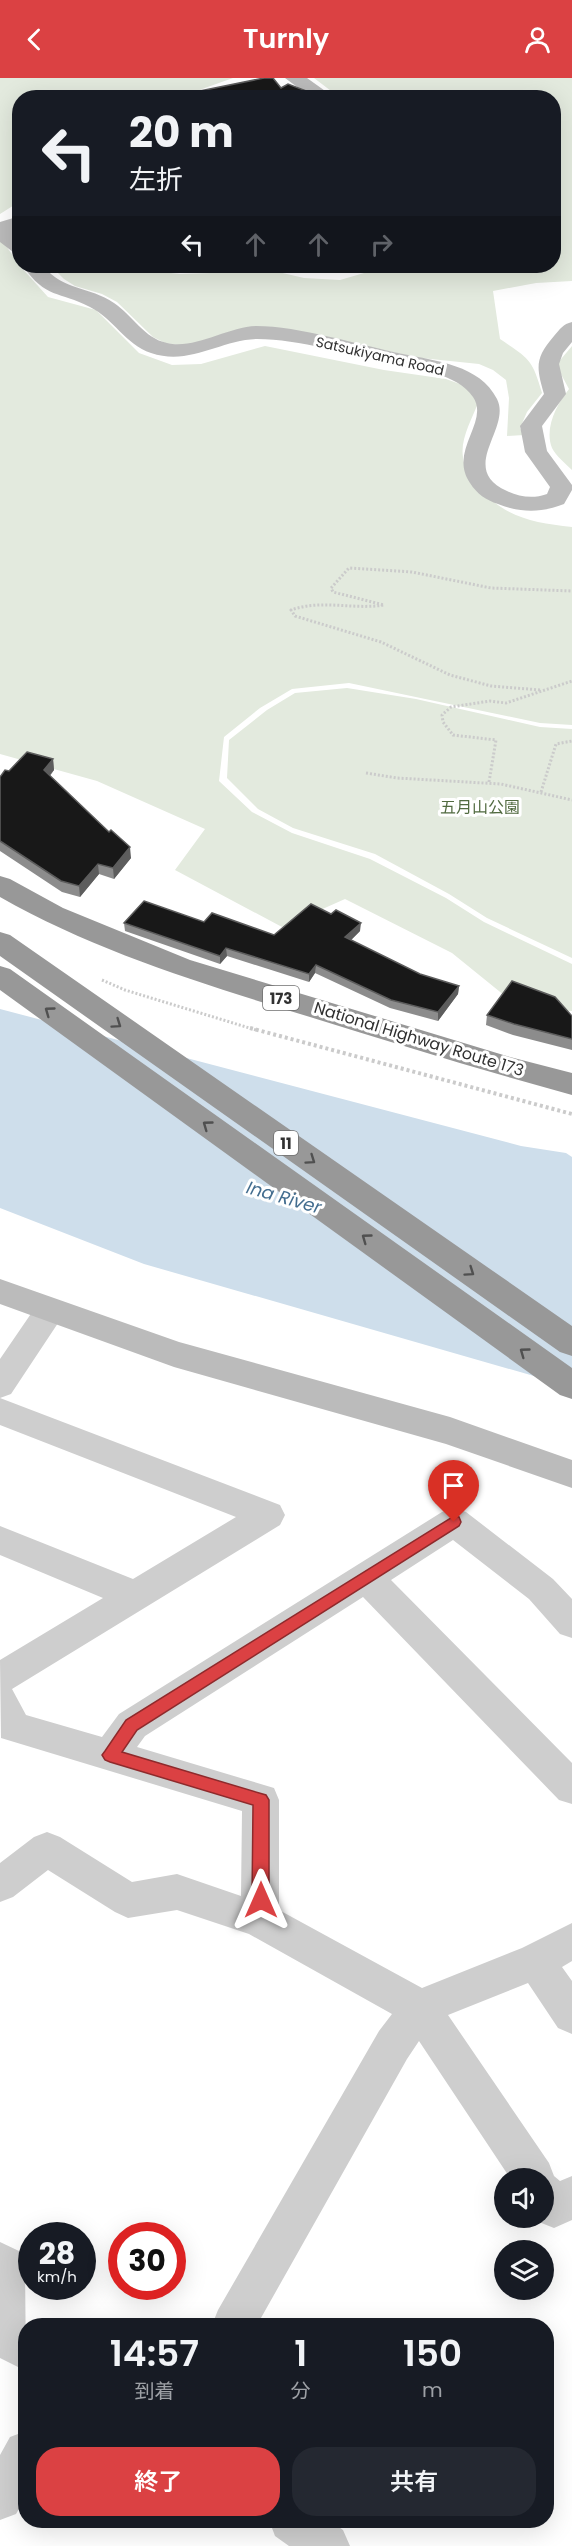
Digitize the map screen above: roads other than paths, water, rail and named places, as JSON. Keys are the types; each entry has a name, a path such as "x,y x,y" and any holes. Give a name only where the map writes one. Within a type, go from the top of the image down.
{"highway":[{"name":"National Highway Route 173","path":"0,885 53,915 180,967 507,1067 572,1084"},
{"name":"11","path":"0,942 572,1343"},
{"name":"11","path":"0,976 572,1386"}],"street":[{"path":"294,78 313,90"},
{"path":"12,224 2,232 12,242"},
{"name":"Satsukiyama Road","path":"38,273 51,287 105,305 142,340 168,350 186,351 240,335 279,334 447,370 460,376 473,384 489,405 488,416 473,453 479,481 495,495 521,505 542,505 556,499 562,487 536,452 531,426 555,394 547,369 548,358 572,328"},
{"path":"0,1291 174,1354 450,1431 572,1474"},
{"path":"0,1385 50,1311"},
{"path":"0,1411 268,1515 0,1678"},
{"path":"110,1755 132,1725 454,1522 541,1589 572,1623"},
{"path":"0,1540 136,1596"},
{"path":"366,1576 572,1788"},
{"path":"0,1700 14,1727 261,1800 261,1920"},
{"path":"0,1885 47,1849 128,1900 177,1892 261,1920 420,2008 527,2168"},
{"path":"237,2318 393,2045 420,2008 536,1961 572,1941"},
{"path":"536,1961 572,2015"},
{"path":"554,2208 572,2198"},
{"path":"0,2262 4,2266 4,2335 18,2345"},
{"path":"0,2498 18,2467"},
{"path":"302,2528 327,2546"}],"water":[{"name":"Ina River","path":"0,1009 521,1146 566,1153 572,1157 572,1387 144,1264 0,1208"}],"park label":[{"name":"五月山公園","path":"480,807"}]}
